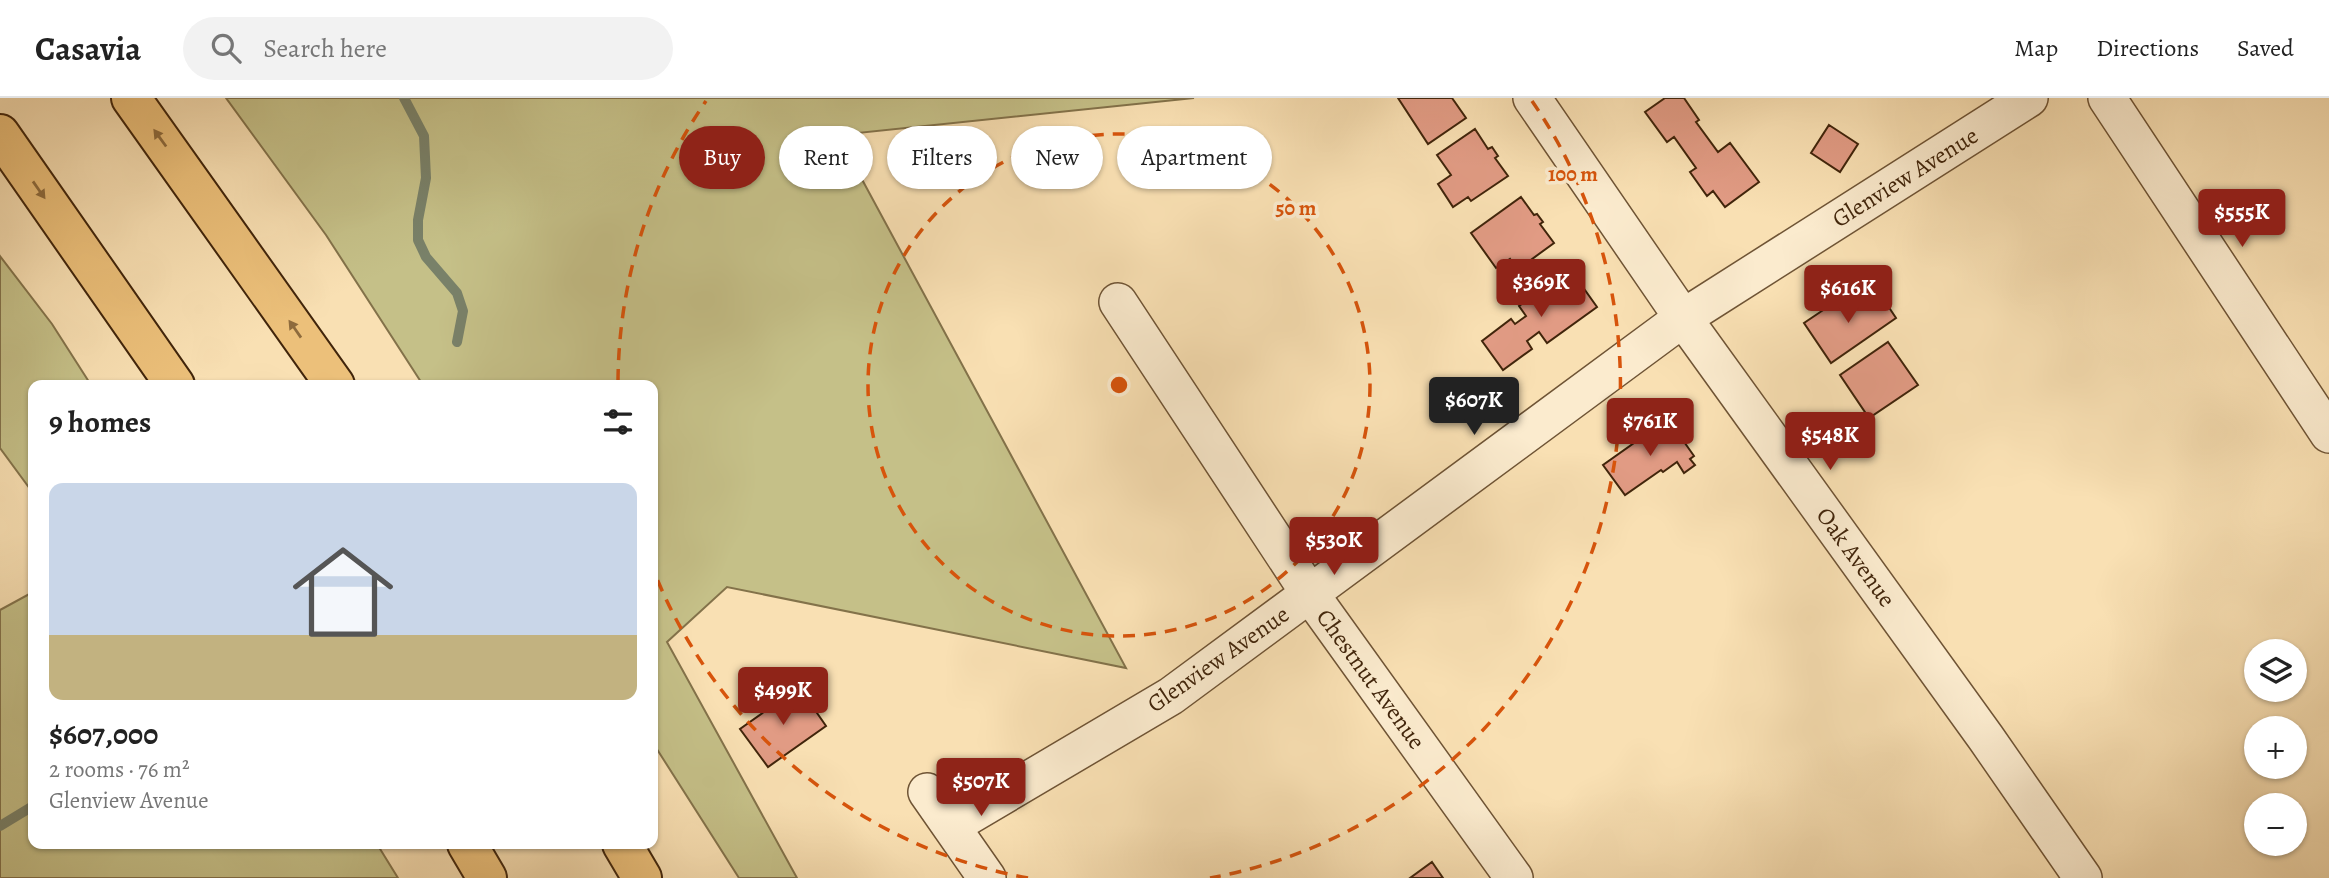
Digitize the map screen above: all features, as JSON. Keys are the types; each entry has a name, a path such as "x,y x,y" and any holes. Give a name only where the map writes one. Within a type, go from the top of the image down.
{"highway":[{"path":"131,98 331,380"},
{"path":"0,134 172,380"},
{"path":"470,849 487,878"},
{"path":"625,849 642,878"}],"street":[{"name":"Oak Avenue","path":"1532,98 1684,318 1986,738 2083,878"},
{"name":"Glenview Avenue","path":"951,825 1171,696 1684,318 2029,98"},
{"path":"2108,98 2329,434"},
{"name":"Chestnut Avenue","path":"1118,302 1310,594 1514,878"},
{"path":"927,792 986,878"}],"shaded area":[{"path":"226,98 1194,98 925,126 887,126 887,130 873,131 873,126 779,126 779,189 867,189 1126,668 727,587 667,642 797,878 739,878 658,751 658,380 420,380 326,235"},
{"path":"0,256 52,324 88,380 28,380 28,486 0,448"},
{"path":"28,595 28,849 380,849 398,878 0,878 0,610"}],"building":[{"path":"1398,98 1452,98 1466,118 1428,144"},
{"path":"1665,98 1684,98 1699,120 1696,122 1718,152 1730,143 1759,182 1725,207 1713,191 1707,196 1690,172 1696,168 1674,137 1667,142 1645,112"},
{"path":"1829,125 1858,144 1840,172 1811,153"},
{"path":"1475,129 1488,149 1492,147 1498,156 1495,158 1508,176 1471,201 1468,197 1453,207 1438,184 1451,175 1437,155"},
{"path":"1521,197 1534,215 1537,214 1543,222 1540,224 1554,243 1517,270 1510,259 1496,268 1471,233"},
{"path":"1570,269 1597,307 1547,343 1539,332 1527,341 1532,349 1503,370 1482,341 1511,319 1515,324 1526,316 1519,306"},
{"path":"1844,296 1850,304 1862,296 1868,305 1882,297 1896,318 1831,363 1804,323"},
{"path":"1888,342 1918,385 1869,418 1840,375"},
{"path":"1668,419 1694,456 1690,459 1695,465 1684,473 1677,462 1625,495 1603,465"},
{"path":"799,687 826,726 768,767 740,729"},
{"path":"1432,862 1443,878 1410,878"}],"waterway":[{"path":"404,98 424,136 426,178 418,220 418,240 426,257 457,293 463,311 457,342"},
{"path":"0,826 28,809"}]}
